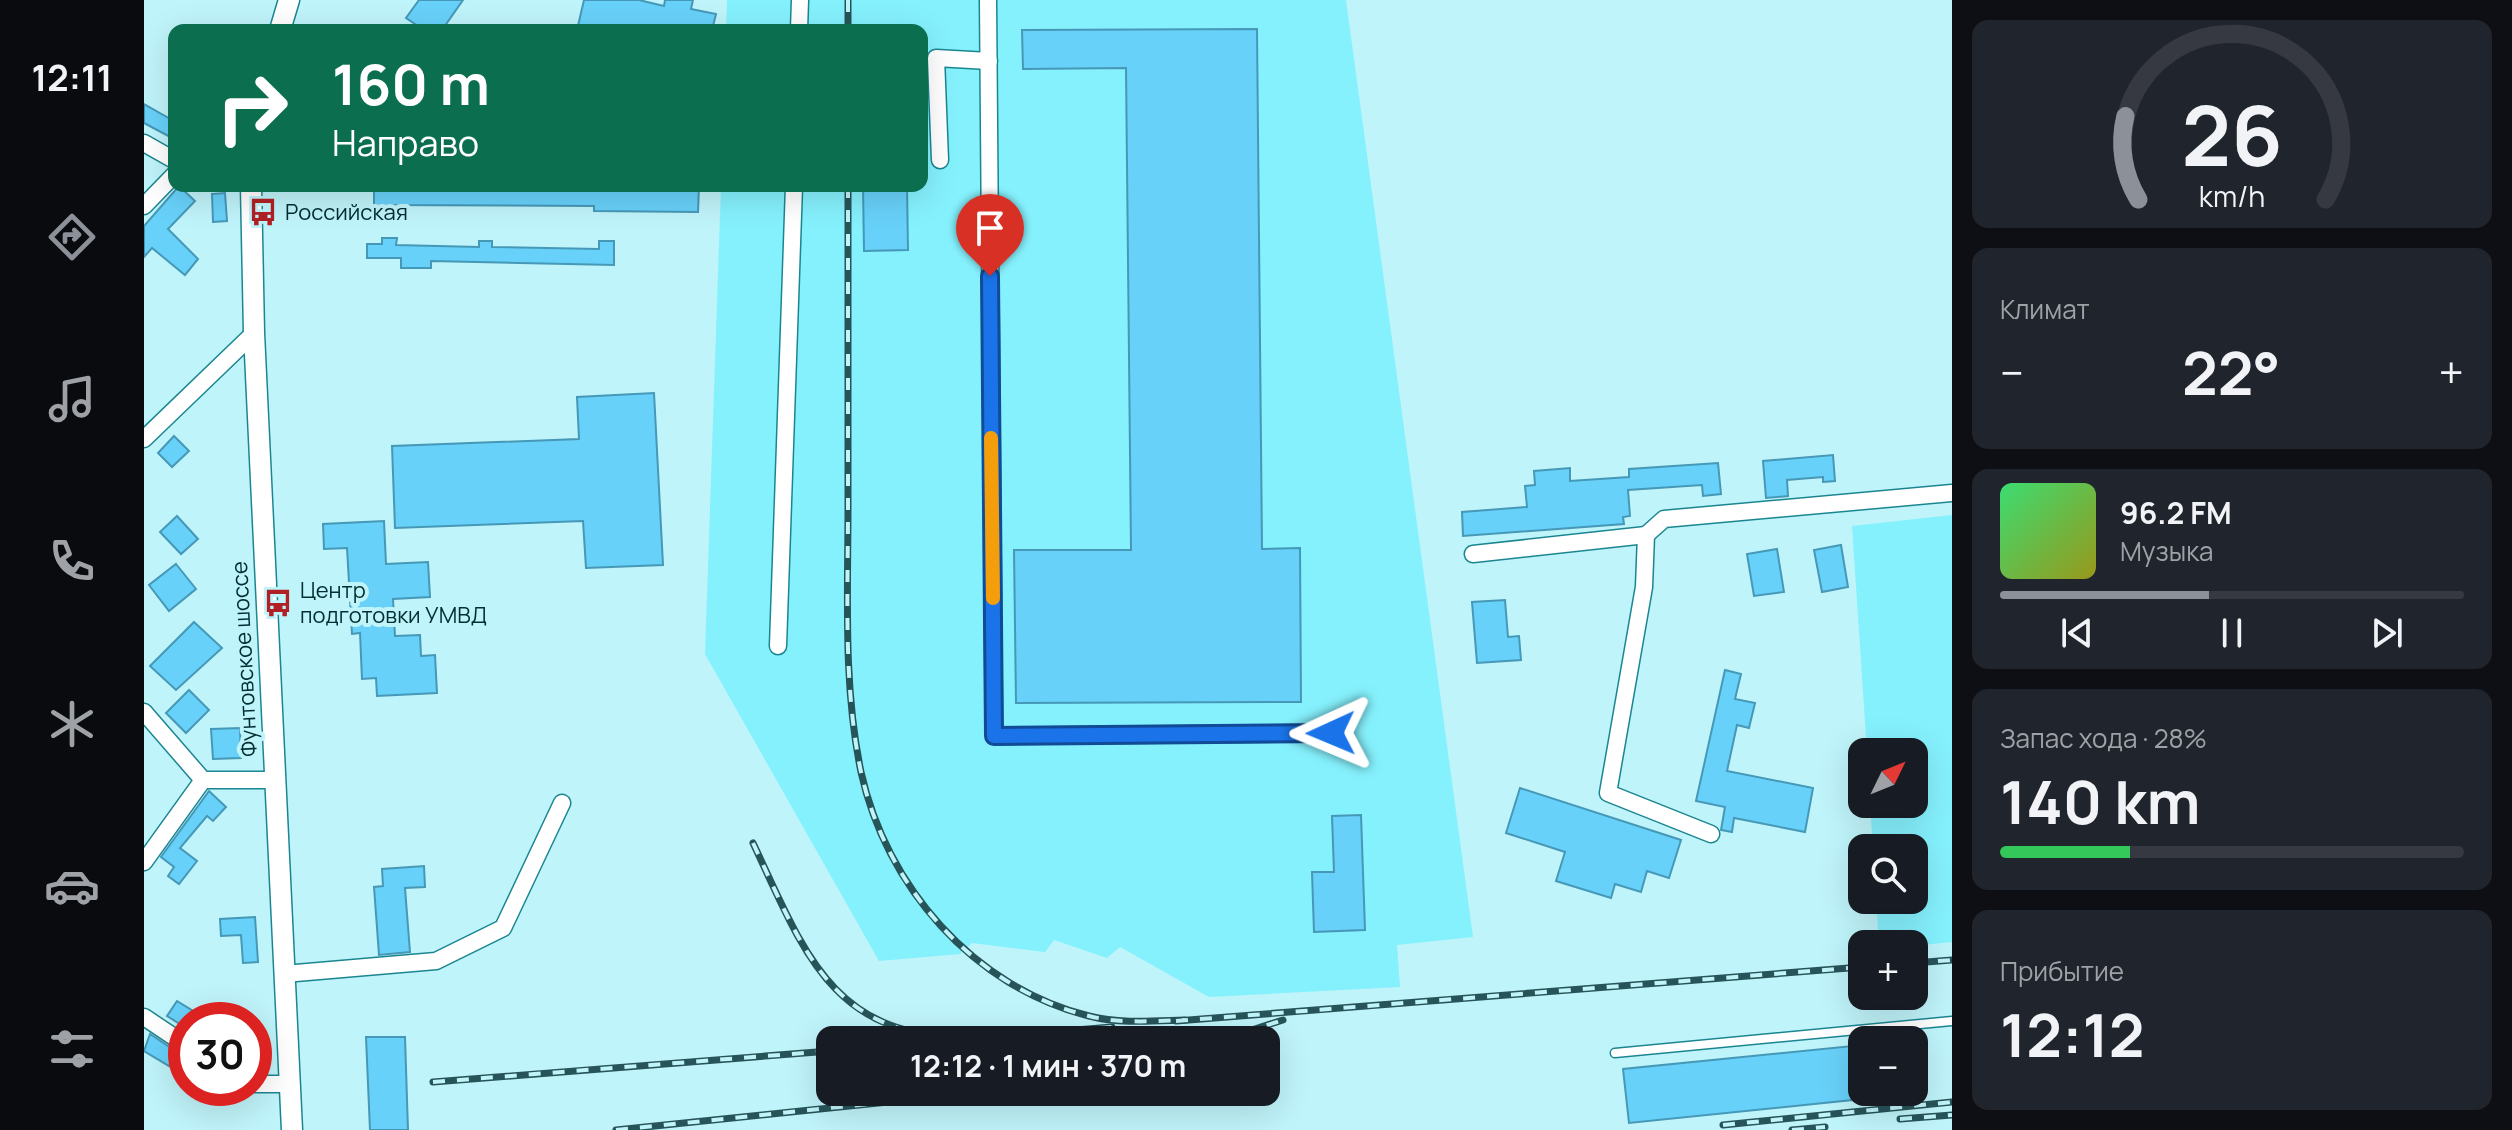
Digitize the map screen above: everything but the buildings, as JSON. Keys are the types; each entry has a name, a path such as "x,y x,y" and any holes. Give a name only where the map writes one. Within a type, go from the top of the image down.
{"street":[{"path":"282,24 289,0"},
{"path":"799,24 800,0"},
{"path":"988,0 994,736 1331,733"},
{"path":"940,160 936,58 989,61"},
{"path":"144,143 168,157"},
{"path":"144,206 168,181"},
{"name":"Фунтовское шоссе","path":"251,192 273,780 292,1130"},
{"path":"778,646 794,192"},
{"path":"144,439 254,333"},
{"path":"1473,554 1646,535 1664,519 1952,493"},
{"path":"1646,535 1644,587 1608,793 1711,834"},
{"path":"144,712 203,780 273,780"},
{"path":"144,862 203,780"},
{"path":"284,974 436,961 503,928 562,803"},
{"path":"144,1017 168,1033"},
{"path":"272,1084 289,1084"}],"lane":[{"path":"1615,1053 1952,1021"}],"shaded area":[{"path":"727,0 1346,0 1473,937 1397,945 1400,987 1209,997 1120,947 1107,958 1054,940 1045,952 972,943 960,954 879,961 705,654 721,192 928,192 928,24 726,24"},
{"path":"1952,515 1952,942 1928,945 1928,930 1878,930 1877,914 1928,914 1928,834 1872,834 1871,818 1928,818 1928,738 1866,738 1852,526"}],"railway":[{"path":"848,0 848,24"},
{"path":"848,192 849,673 855,739 873,814 891,854 914,892 941,926 972,956 1008,982 1047,1002 1101,1019 1185,1020"},
{"path":"753,843 788,918 828,980 852,1004 896,1026"},
{"path":"1928,962 1952,960"},
{"path":"1176,1021 1848,968"},
{"path":"1264,1026 1283,1020"},
{"path":"433,1082 816,1052"},
{"path":"1723,1125 1952,1102"},
{"path":"616,1130 849,1106"},
{"path":"1900,1119 1952,1115"},
{"path":"1792,1130 1825,1127"}],"slow traffic":[{"path":"991,438 993,598"}],"place":[{"name":"Российская","path":"263,212"},
{"name":"Центр подготовки УМВД","path":"278,603"}],"route":[{"path":"990,276 994,736 1331,733"}]}
